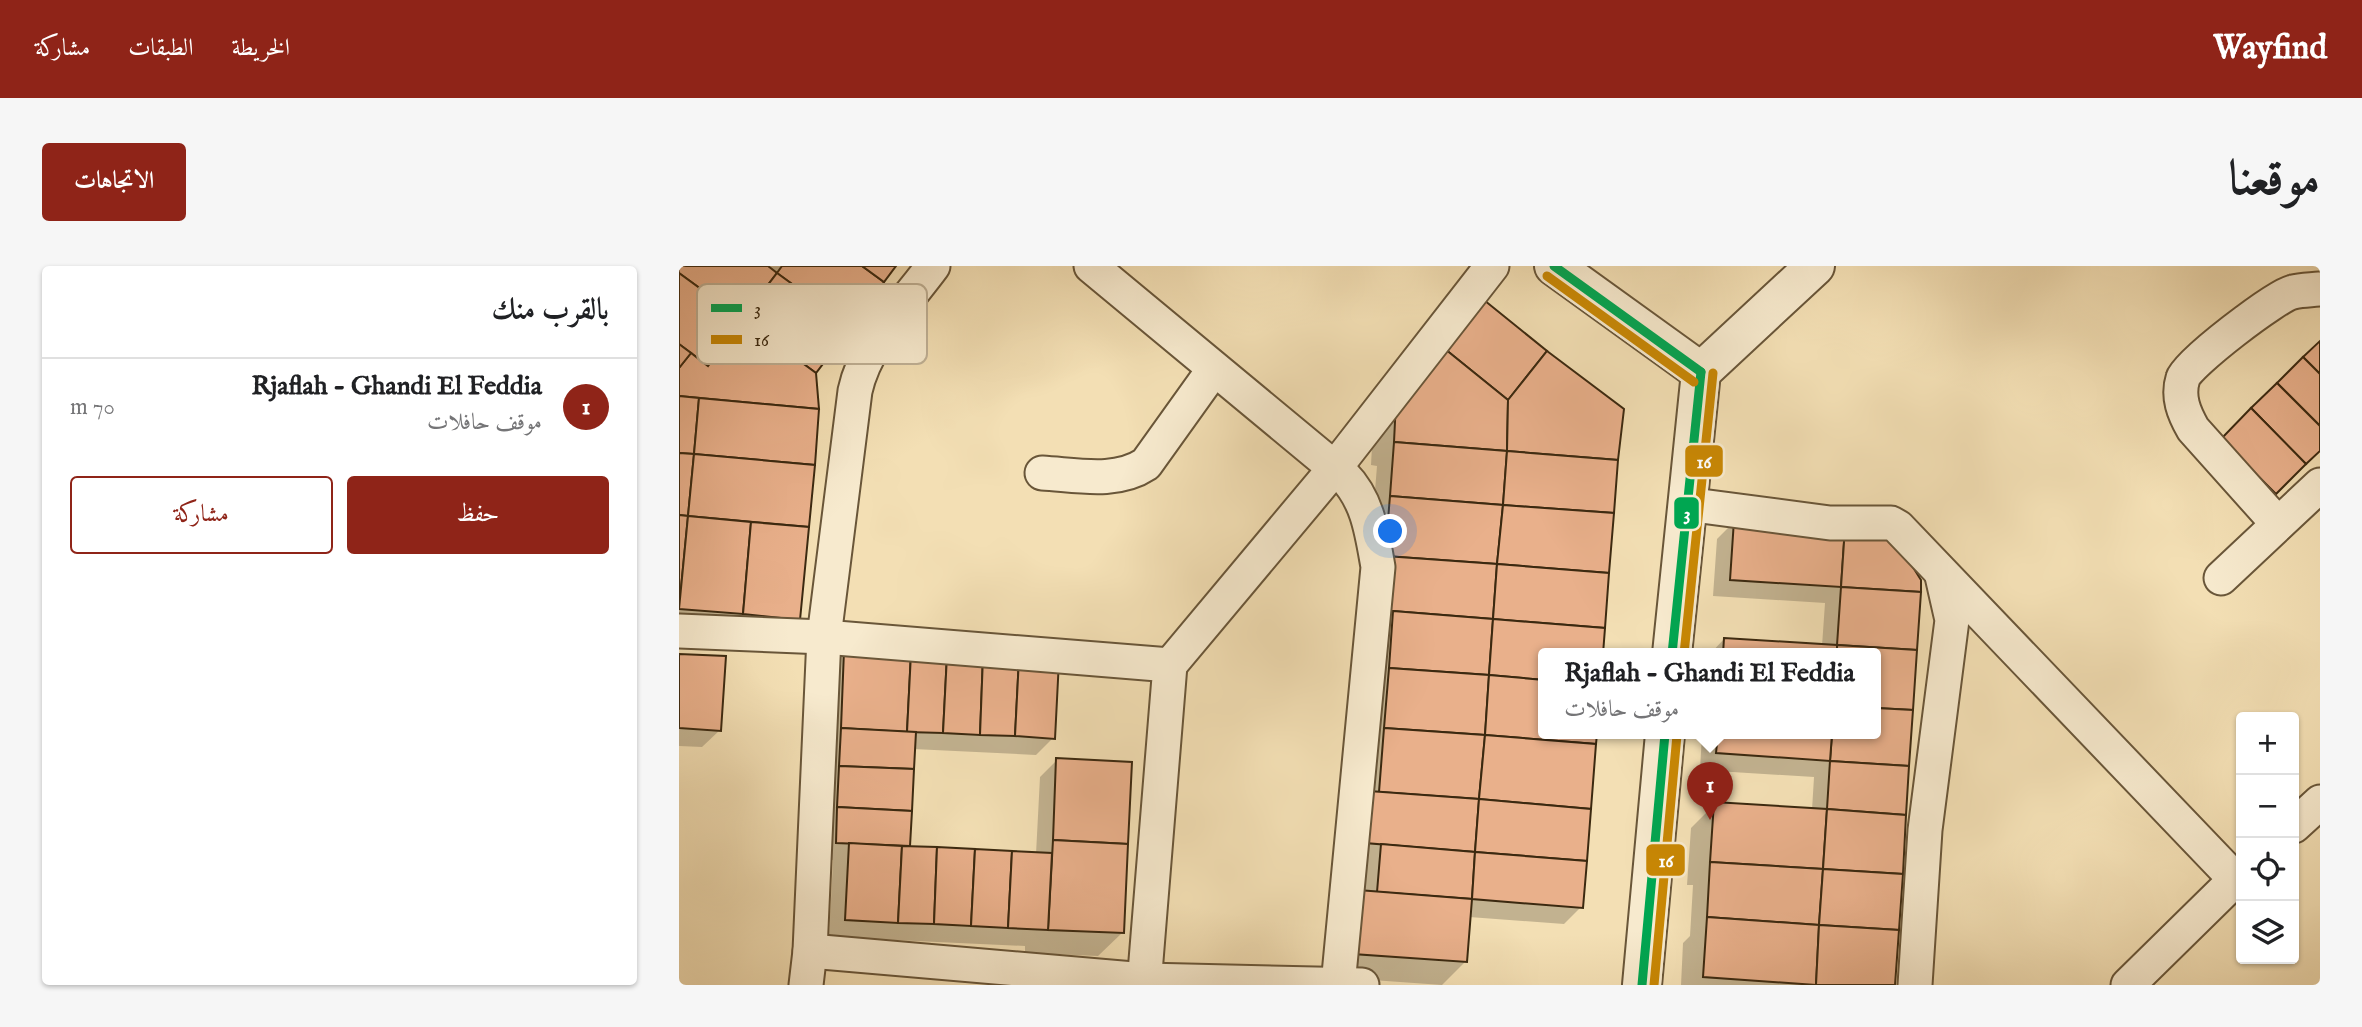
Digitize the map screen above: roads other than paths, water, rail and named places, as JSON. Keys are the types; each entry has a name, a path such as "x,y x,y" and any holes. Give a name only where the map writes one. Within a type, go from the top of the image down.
{"street":[{"path":"920,284 933,266"},
{"path":"810,951 1145,983 1346,985 1378,566 1371,525 1354,486 1091,266"},
{"path":"1145,983 1170,665 1334,469 1492,266"},
{"path":"1554,266 1701,372"},
{"path":"1673,648 1701,372 1815,266"},
{"path":"2278,524 2193,429 2183,412 2180,393 2183,375 2238,327 2275,302 2292,292 2320,289"},
{"path":"806,985 810,951 824,637 858,379 866,364"},
{"path":"1042,473 1110,477 1131,474 1146,464 1214,369"},
{"path":"2221,578 2320,485"},
{"path":"1686,504 1830,523 1891,523 1898,527 1942,576 2236,874"},
{"path":"1915,985 1925,830 1952,620 1942,576"},
{"path":"679,631 824,637 1170,665"},
{"path":"1642,985 1665,739"},
{"path":"2299,822 2320,802"},
{"path":"2128,985 2236,880"}],"place":[{"name":"Rjaflah - Ghandi El Feddia","path":"1710,820"}]}
